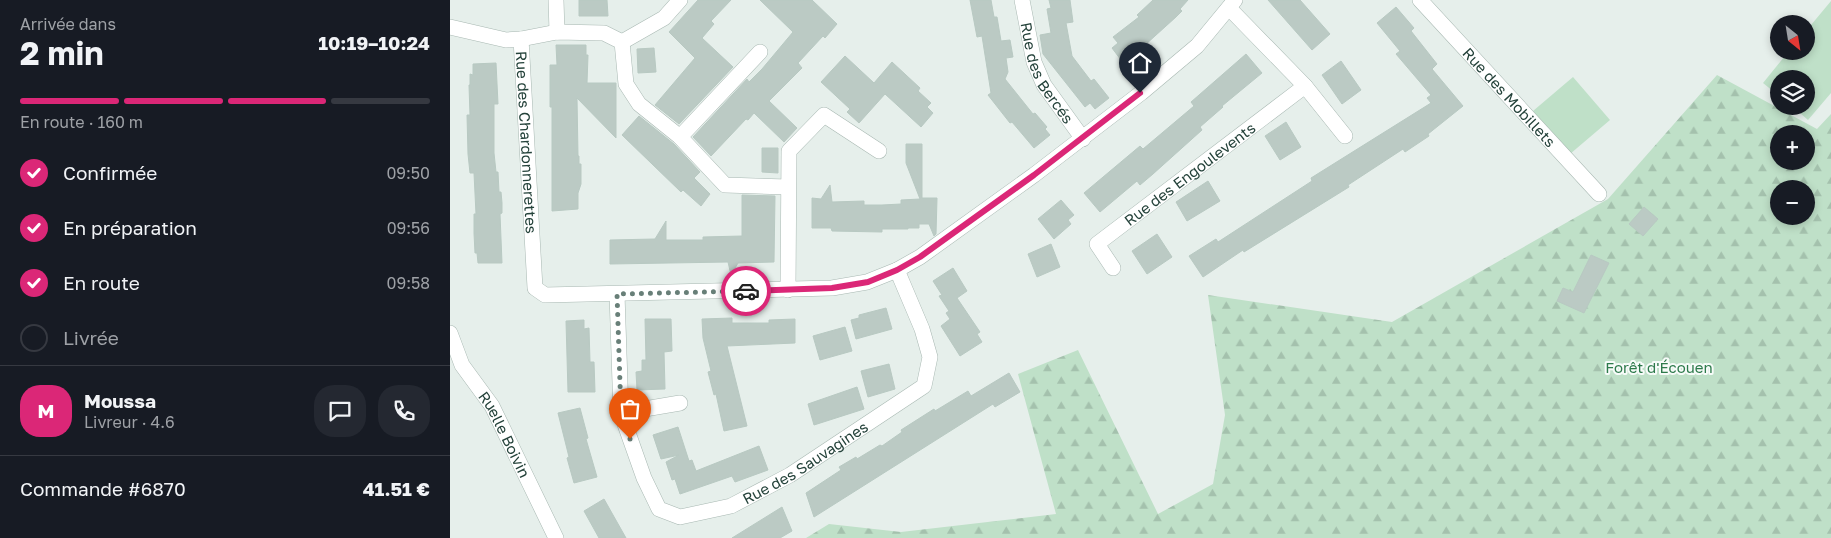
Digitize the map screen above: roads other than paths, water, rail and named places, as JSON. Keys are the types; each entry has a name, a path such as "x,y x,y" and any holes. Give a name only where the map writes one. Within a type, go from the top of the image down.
{"street":[{"path":"556,0 557,32"},
{"path":"622,42 664,18 680,0"},
{"name":"Rue des Bercés","path":"1022,0 1034,62 1044,85 1082,139"},
{"name":"Rue des Mobillets","path":"1420,0 1599,194"},
{"path":"617,294 832,288 868,282 897,270 920,257 1082,139 1140,93 1197,46 1232,4 1305,86 1345,136"},
{"path":"450,42 455,28"},
{"name":"Rue des Chardonnerettes","path":"455,28 506,40 521,39 535,288 545,295 617,294"},
{"path":"521,39 557,32 604,33 622,42"},
{"path":"622,42 626,84 639,104 680,137 725,185 788,187"},
{"path":"680,137 760,52"},
{"name":"Rue des Engoulevents","path":"1113,268 1097,244 1305,86"},
{"path":"788,290 789,151 824,115 879,151"},
{"name":"Rue des Sauvagines","path":"617,294 621,413 644,478 659,510 680,517 731,506 790,475 924,386 930,357 922,329 897,270"},
{"name":"Ruelle Boivin","path":"450,333 462,365 492,406 556,538"},
{"path":"621,413 680,403"}],"park label":[{"name":"Forêt d'Écouen","path":"1659,367"}]}
